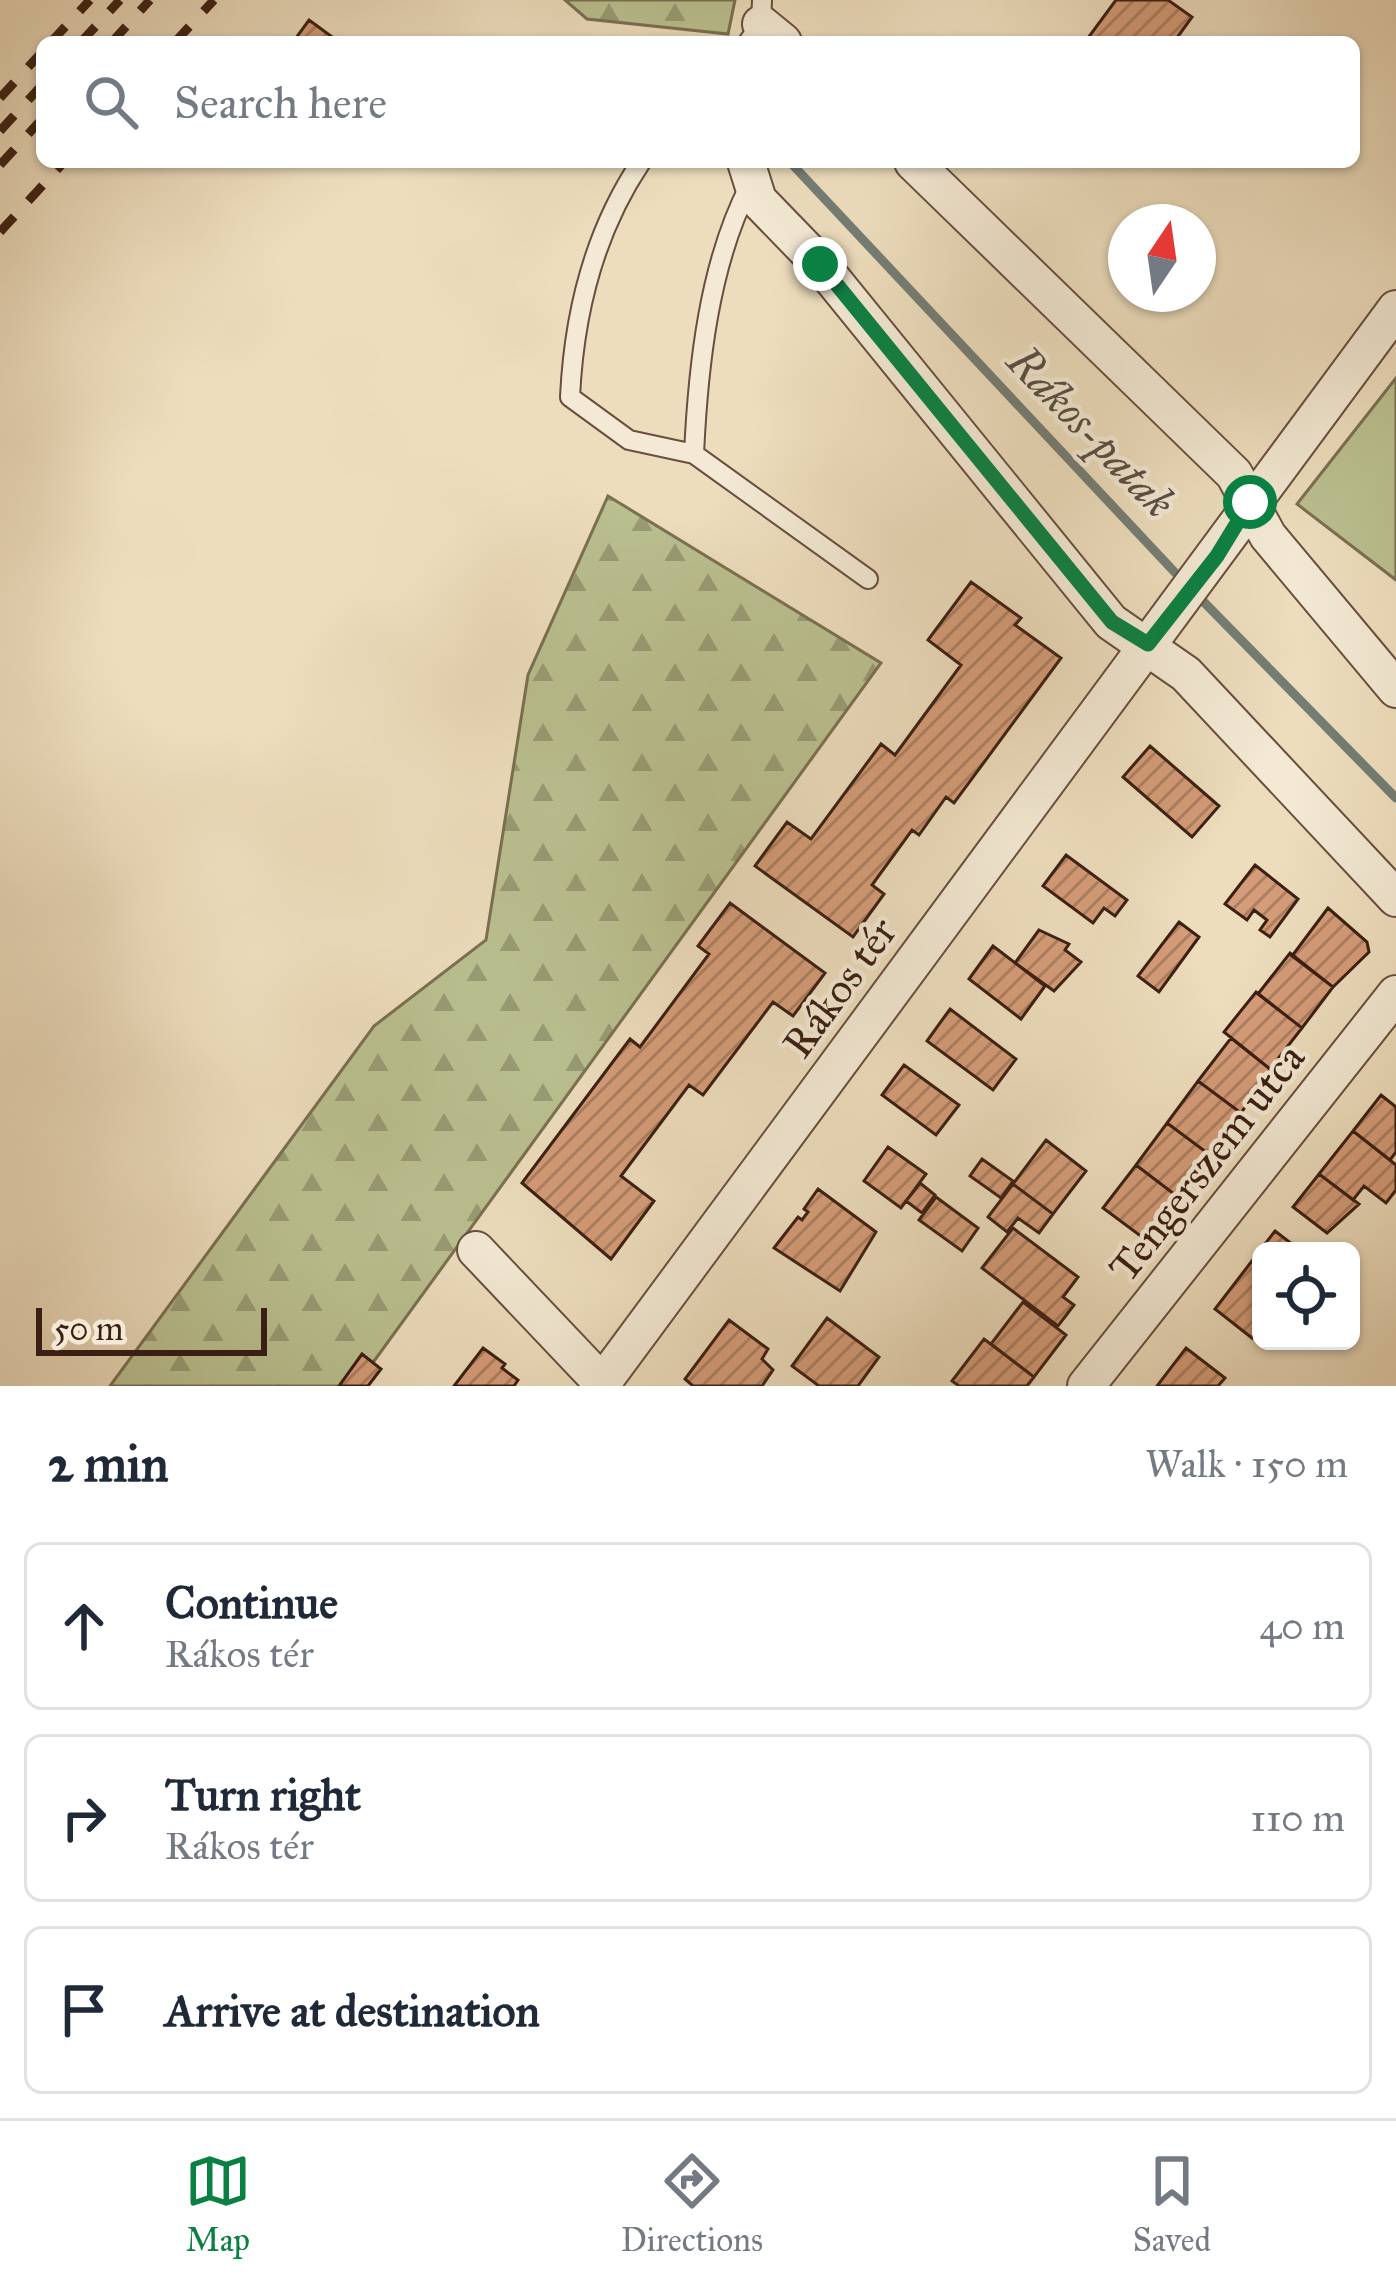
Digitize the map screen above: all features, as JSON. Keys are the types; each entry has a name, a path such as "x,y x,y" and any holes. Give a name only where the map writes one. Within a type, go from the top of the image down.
{"street":[{"path":"921,168 1090,340 1234,474 1268,536 1396,689"},
{"path":"749,171 758,200 820,264 1112,622 1186,674 1396,898"},
{"name":"Rákos tér","path":"602,1385 1396,309"},
{"name":"Tengerszem utca","path":"1086,1386 1396,994"},
{"path":"476,1250 602,1385"}],"lane":[{"path":"636,168 612,205 593,263 573,339 570,397 628,440 694,454 868,579"},
{"path":"694,454 697,382 733,217 749,171"}],"green space":[{"path":"565,0 735,0 728,34 587,19"},
{"path":"1396,378 1396,580 1297,504"},
{"path":"608,496 881,663 356,1386 110,1386 374,1026 486,940 528,675"}],"building":[{"path":"1116,0 1168,0 1192,17 1178,36 1089,36"},
{"path":"309,20 331,36 297,36"},
{"path":"971,582 1021,618 1015,625 1061,658 954,803 946,797 919,835 912,830 872,885 884,894 853,937 755,866 787,822 811,839 881,744 895,755 961,665 928,640"},
{"path":"1150,746 1219,806 1192,837 1123,777"},
{"path":"1066,855 1127,900 1115,916 1104,908 1093,923 1043,886"},
{"path":"1255,865 1298,899 1270,937 1260,930 1267,920 1254,910 1247,920 1225,904"},
{"path":"730,903 825,973 793,1016 773,1002 703,1095 689,1085 621,1176 654,1201 611,1259 522,1183 630,1039 640,1047 709,954 698,946"},
{"path":"1328,908 1367,942 1369,952 1333,987 1292,956"},
{"path":"1179,922 1199,937 1159,992 1138,976"},
{"path":"1039,930 1069,944 1065,950 1081,962 1054,991 1015,963"},
{"path":"993,946 1045,986 1021,1019 969,979"},
{"path":"1290,953 1333,987 1302,1028 1258,994"},
{"path":"1256,992 1302,1028 1270,1069 1224,1032"},
{"path":"950,1009 1016,1059 993,1090 927,1041"},
{"path":"1231,1038 1270,1069 1241,1113 1198,1081"},
{"path":"904,1065 959,1105 936,1135 882,1095"},
{"path":"1198,1081 1241,1113 1210,1155 1167,1123"},
{"path":"1381,1095 1396,1107 1396,1152 1390,1160 1353,1131"},
{"path":"1167,1123 1210,1155 1178,1197 1136,1165"},
{"path":"1353,1131 1396,1165 1396,1190 1386,1203 1364,1186 1353,1200 1319,1174"},
{"path":"1046,1140 1086,1171 1053,1214 1013,1184"},
{"path":"888,1147 926,1174 901,1208 864,1181"},
{"path":"982,1159 1013,1181 1001,1198 970,1176"},
{"path":"1136,1165 1178,1197 1146,1240 1103,1208"},
{"path":"1319,1174 1359,1204 1327,1233 1293,1207"},
{"path":"920,1183 935,1195 922,1213 906,1201"},
{"path":"1013,1184 1053,1214 1039,1233 1018,1218 1007,1232 988,1217"},
{"path":"818,1189 876,1232 840,1291 774,1248 798,1217 802,1220 808,1212 804,1209"},
{"path":"936,1197 978,1228 962,1251 919,1220"},
{"path":"1013,1228 1078,1277 1063,1297 1074,1305 1058,1326 982,1268"},
{"path":"1275,1231 1289,1242 1267,1242"},
{"path":"1252,1261 1252,1338 1215,1309"},
{"path":"1023,1302 1066,1335 1034,1377 991,1344"},
{"path":"827,1318 879,1357 858,1386 819,1386 792,1366"},
{"path":"729,1320 768,1349 762,1359 773,1370 762,1386 693,1386 685,1379"},
{"path":"984,1339 1034,1377 1027,1386 959,1386 952,1381"},
{"path":"483,1348 505,1364 502,1368 518,1380 514,1386 454,1386"},
{"path":"1186,1348 1225,1378 1218,1386 1157,1386"},
{"path":"362,1354 381,1369 368,1386 339,1386"}],"waterway":[{"name":"Rákos-patak","path":"796,168 1182,580"},
{"name":"Rákos-patak","path":"1194,592 1396,798"}],"railway":[{"path":"57,36 90,0"},
{"path":"87,36 120,0"},
{"path":"117,36 150,0"},
{"path":"181,36 214,0"},
{"path":"0,98 36,59"},
{"path":"0,131 36,92"},
{"path":"0,165 36,126"},
{"path":"0,232 59,168"}],"route":[{"path":"820,264 1112,622 1148,644 1217,556 1250,502"}]}
